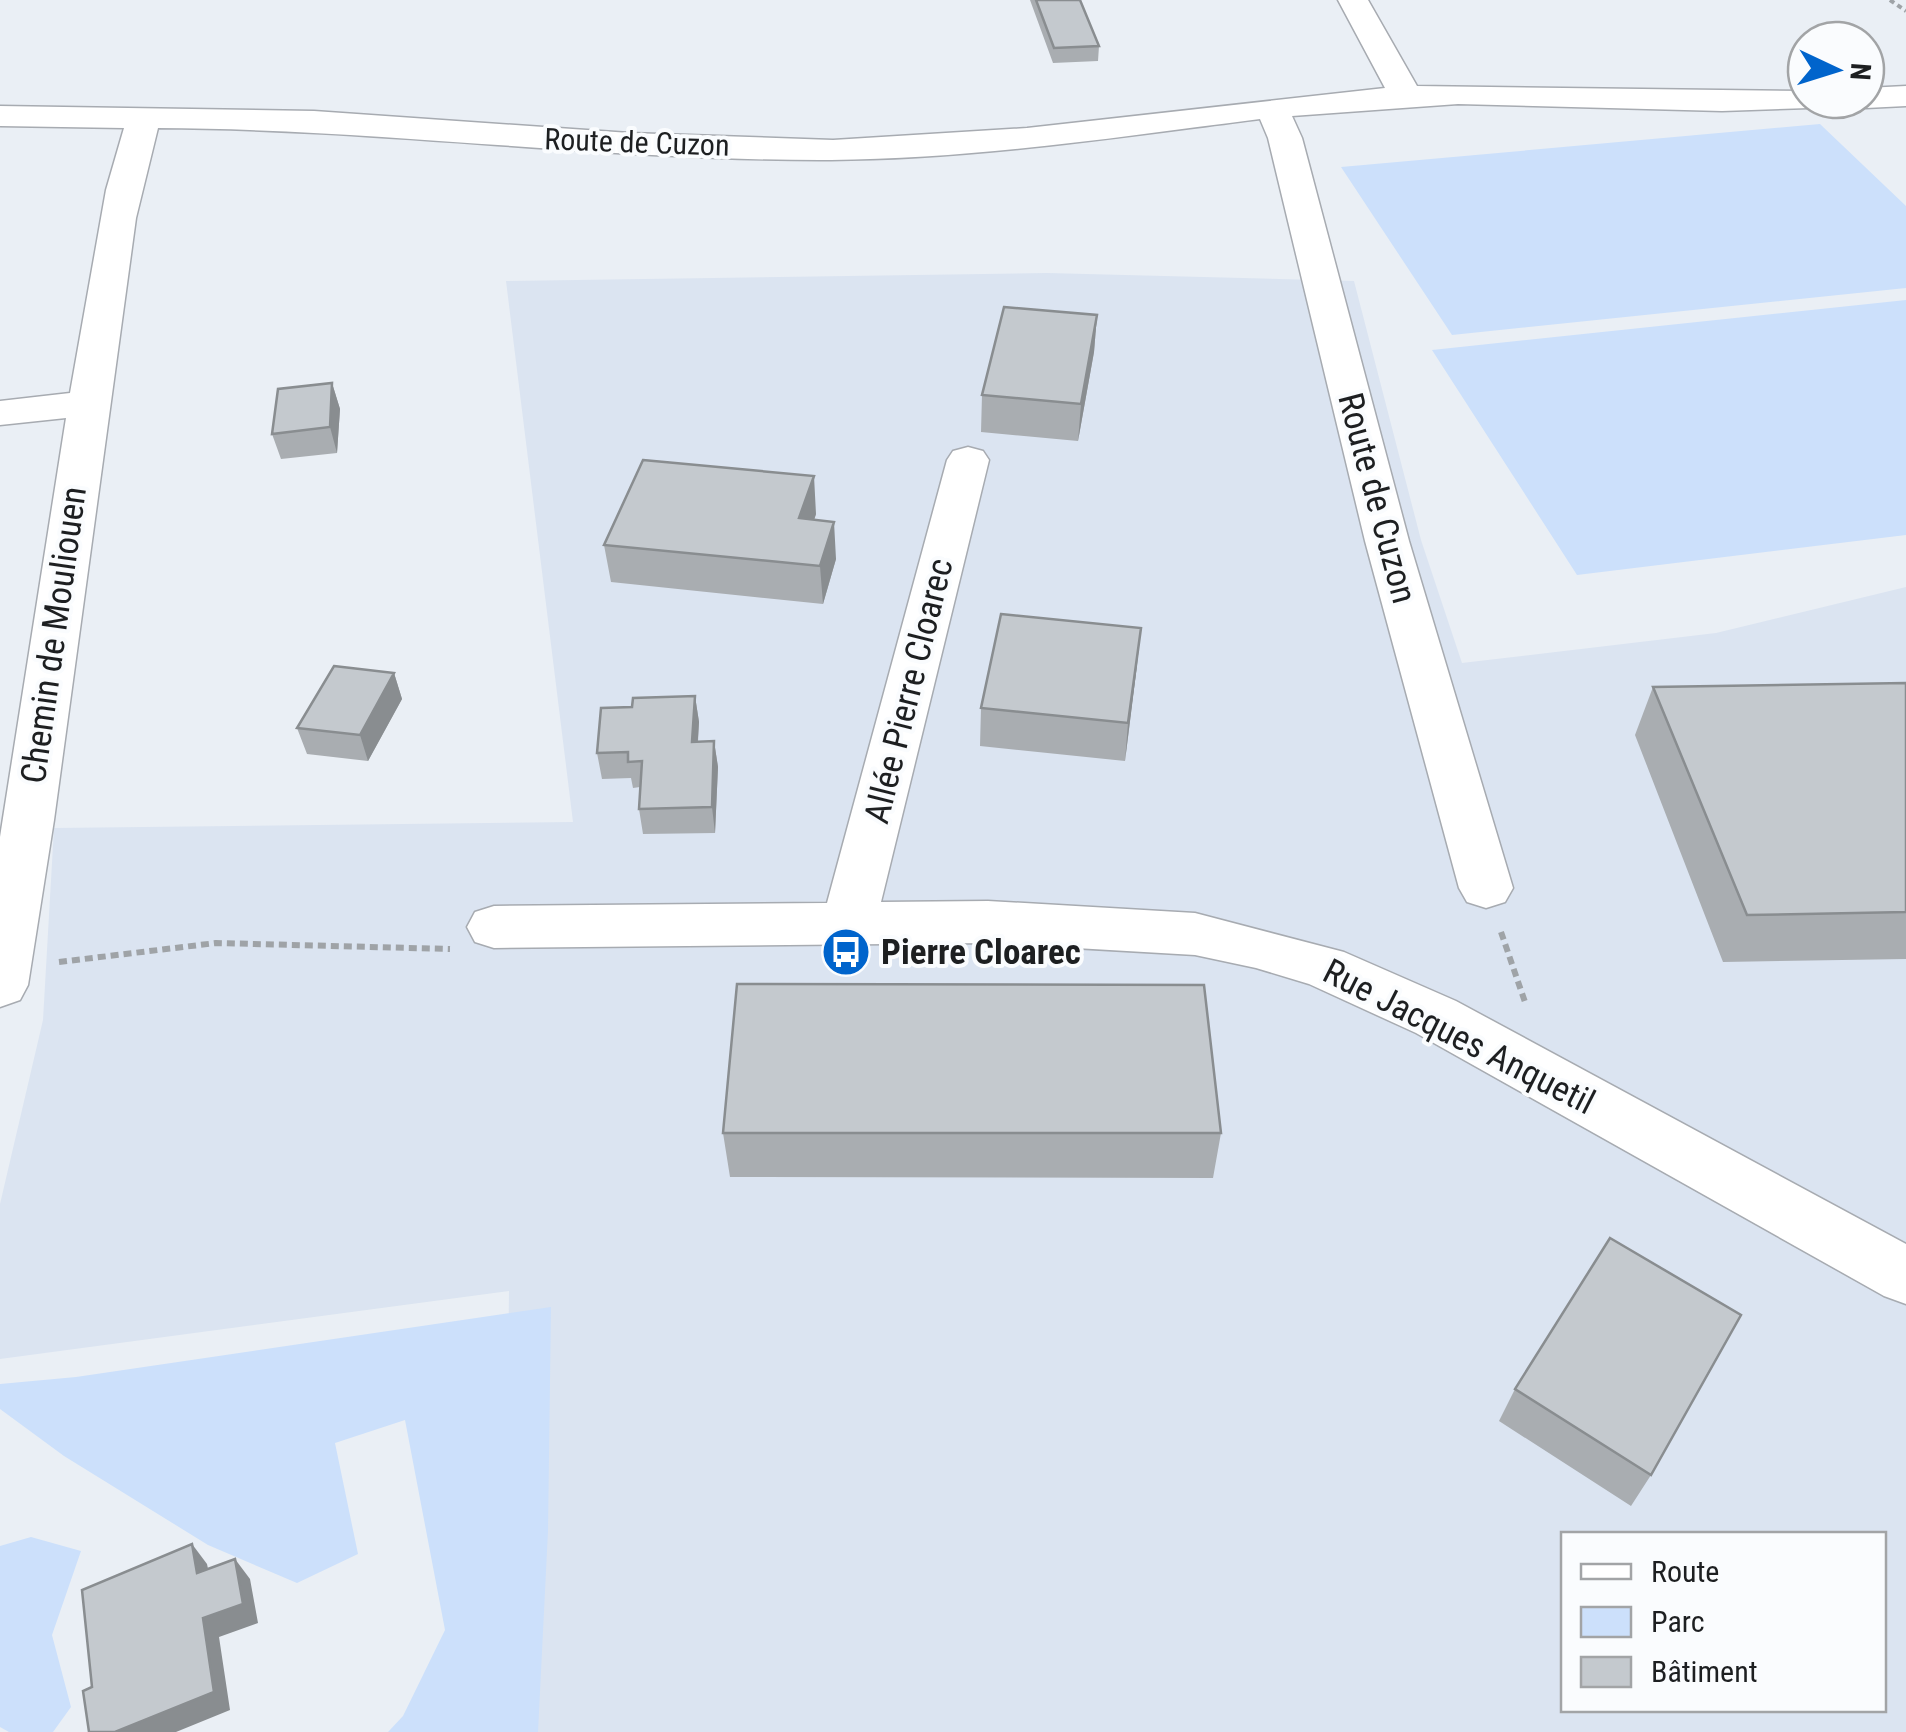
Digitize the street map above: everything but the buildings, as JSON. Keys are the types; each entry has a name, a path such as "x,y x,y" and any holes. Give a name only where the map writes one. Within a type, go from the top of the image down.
{"street":[{"path":"1353,0 1406,96"},
{"name":"Route de Cuzon","path":"0,116 356,123 593,142 899,148 1406,96 1713,104 1786,101"},
{"name":"Route de Cuzon","path":"1272,108 1284,138 1387,541 1486,888"},
{"name":"Chemin de Mouliouen","path":"2,977 88,403 124,200 144,121"},
{"path":"0,413 88,403"},
{"name":"Allée Pierre Cloarec","path":"849,923 968,460"},
{"name":"Rue Jacques Anquetil","path":"494,926 1057,924 1195,934 1256,947 1325,966 1378,989 1906,1276"}],"path":[{"path":"1890,0 1906,11"},
{"path":"1486,888 1552,1081"},
{"path":"2,977 216,943 471,949 494,926"}],"shaded area":[{"path":"1047,273 1354,281 1421,540 1462,663 1716,633 1906,587 1906,1732 484,1732 505,1617 509,1291 0,1359 0,1204 43,1020 54,828 573,822 506,281"}],"green space":[{"path":"1820,124 1906,206 1906,288 1452,335 1341,167"},
{"path":"1906,300 1906,535 1577,575 1432,350"},
{"path":"551,1307 548,1531 538,1732 388,1732 403,1716 445,1630 405,1420 335,1443 358,1554 297,1583 208,1545 64,1456 0,1409 0,1384 76,1377"},
{"path":"31,1537 81,1551 52,1635 71,1707 53,1732 9,1732 0,1727 0,1546"}],"place":[{"name":"Pierre Cloarec","path":"846,952"}]}
